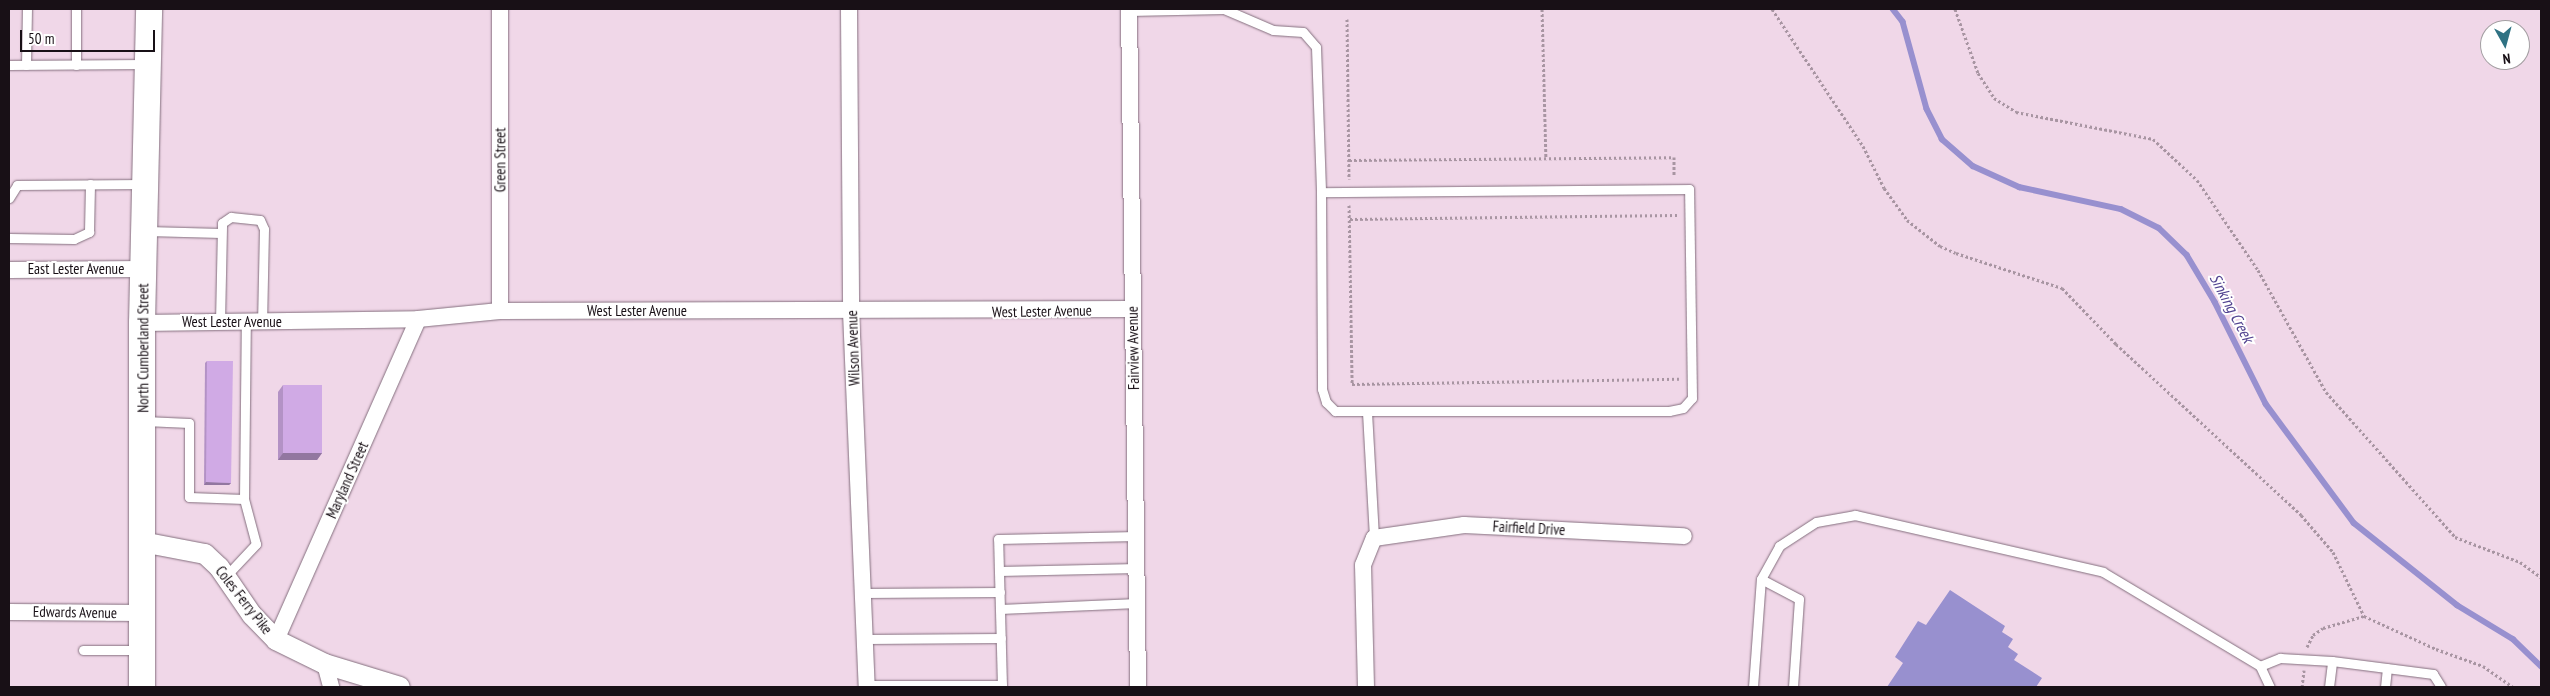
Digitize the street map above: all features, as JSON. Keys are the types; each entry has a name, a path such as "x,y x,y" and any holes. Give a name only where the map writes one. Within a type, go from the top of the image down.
{"main road":[{"name":"North Cumberland Street","path":"142,687 142,323 149,9"}],"street":[{"name":"Green Street","path":"500,9 500,311"},
{"name":"Wilson Avenue","path":"849,9 851,312 867,686"},
{"name":"Fairview Avenue","path":"1129,10 1132,309 1138,568 1138,687"},
{"name":"East Lester Avenue","path":"9,270 143,269"},
{"name":"West Lester Avenue","path":"142,323 418,319 500,311 851,312 1132,309"},
{"name":"Maryland Street","path":"276,640 418,319"},
{"name":"Fairfield Drive","path":"1374,538 1464,525 1684,536"},
{"path":"1366,687 1363,565 1374,538"},
{"name":"Coles Ferry Pike","path":"142,542 205,554 226,576 252,615 276,640 325,664 400,687"},
{"name":"Edwards Avenue","path":"9,612 142,613"},
{"path":"325,664 331,687"}],"lane":[{"path":"26,65 27,9"},
{"path":"76,9 76,65"},
{"path":"1129,10 1224,9 1273,30 1303,32 1316,47 1321,192 1322,389 1326,402 1335,411 1669,411 1683,408 1692,398 1689,189 1321,192"},
{"path":"9,66 148,64"},
{"path":"9,238 74,239 89,232 90,184"},
{"path":"9,198 17,185 145,184"},
{"path":"220,322 222,223 232,217 260,220 264,228 254,322 244,499 256,544 226,576"},
{"path":"144,231 222,233"},
{"path":"1367,412 1374,538"},
{"path":"142,421 189,423 189,497 244,499"},
{"path":"1753,687 1761,579 1779,546 1816,522 1855,515 2104,572 2260,666 2270,687"},
{"path":"867,686 1002,686 998,539 1137,536"},
{"path":"999,571 1138,568"},
{"path":"1761,579 1799,599 1793,687"},
{"path":"863,593 1000,592"},
{"path":"1000,609 1137,603"},
{"path":"865,639 1001,638"},
{"path":"83,650 142,650"},
{"path":"2260,666 2280,658 2332,661 2433,674 2441,687"},
{"path":"2329,687 2332,661"},
{"path":"2385,687 2387,668"}],"path":[{"path":"1542,9 1546,158"},
{"path":"1772,9 1863,146 1884,188 1907,220 1940,246 2062,288 2116,344 2301,515 2333,552 2352,596 2364,616 2436,649 2483,666 2513,687"},
{"path":"1954,9 1978,73 1994,98 2016,112 2152,139 2197,180 2258,270 2326,392 2455,537 2520,562 2541,576"},
{"path":"1347,19 1349,179"},
{"path":"1349,160 1674,157 1674,175"},
{"path":"1350,202 1352,384 1682,379 1681,369"},
{"path":"1350,219 1680,215 1680,224"},
{"path":"2307,647 2313,634 2324,628 2364,616"},
{"path":"2302,687 2304,670"}],"shaded area":[{"path":"1950,590 2005,626 2002,632 2013,639 2008,647 2018,654 2014,660 2042,678 2036,687 1887,687 1903,663 1895,657 1918,621 1926,625"}],"building":[{"path":"207,361 233,361 231,483 206,482"},
{"path":"283,385 322,385 322,453 283,453"}],"waterway":[{"name":"Sinking Creek","path":"1893,9 1903,22 1927,109 1942,139 1973,166 2019,187 2121,209 2159,228 2187,255 2215,302 2266,404 2354,523 2457,605 2513,639 2541,666"}]}
